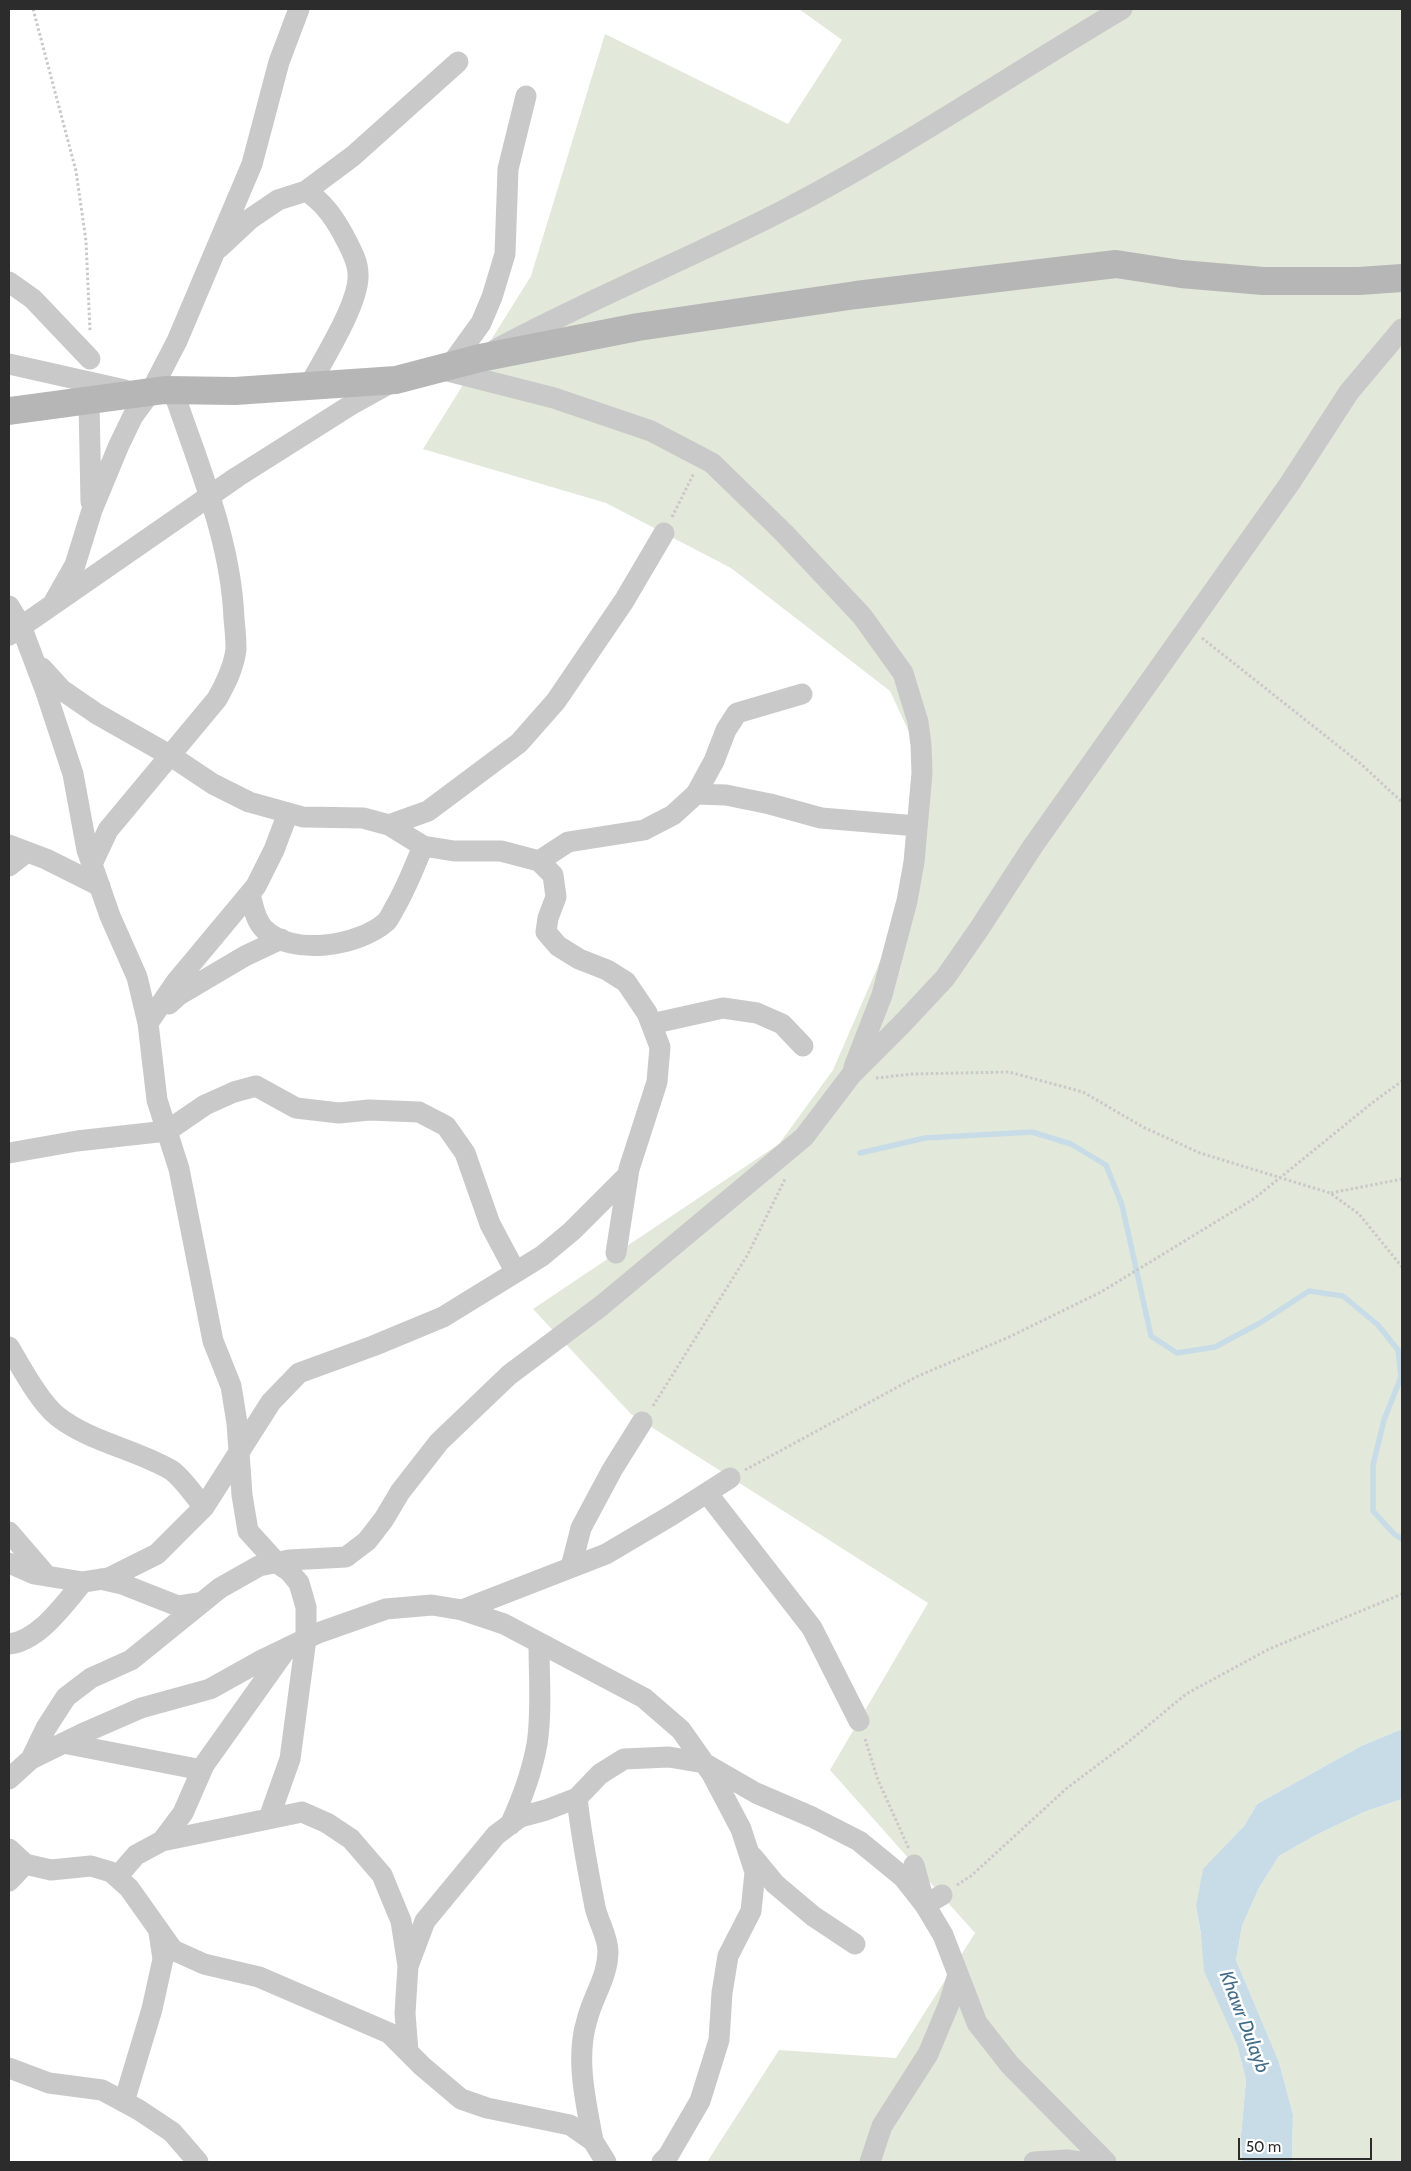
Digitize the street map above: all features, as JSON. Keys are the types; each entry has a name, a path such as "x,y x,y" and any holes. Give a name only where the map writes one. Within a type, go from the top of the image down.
{"street":[{"path":"54,602 75,565 92,510 134,416 155,392 252,164 279,62 299,9"},
{"path":"480,358 539,326 784,210 911,138 1029,64 1122,9"},
{"path":"212,255 250,219 278,200 306,191 353,156 458,62"},
{"path":"445,368 481,323 492,297 505,254 508,169 526,96"},
{"path":"306,191 321,201 341,230 352,252 358,274 354,301 309,386"},
{"path":"9,411 155,392 235,391 396,380 480,358 638,326 866,294 1116,264 1181,274 1264,281 1359,281 1402,278"},
{"path":"9,282 33,299 90,359"},
{"path":"31,1759 46,1728 66,1697 91,1678 131,1660 220,1588 259,1566 346,1556 367,1541 384,1519 400,1492 439,1442 509,1375 601,1306 804,1137 849,1078 945,978 1032,846 1290,484 1349,392 1402,329"},
{"path":"9,364 90,384 155,392"},
{"path":"445,368 554,398 651,431 712,463 784,533 862,616 903,673 918,722 921,745 922,772 914,862 899,933 882,995 849,1078"},
{"path":"15,631 210,495 354,403 396,380"},
{"path":"92,864 108,830 217,699 229,679 236,649 233,593 225,550 210,495 155,392"},
{"path":"89,401 92,510"},
{"path":"389,826 428,811 519,743 561,693 624,601 664,533"},
{"path":"9,606 15,631 34,658 62,690 97,714 171,756 213,784 248,802 303,818 363,818 389,826 423,846 454,851 501,850 539,861 553,875 556,897 548,918 546,932 558,946 572,955 607,970 626,982 647,1013 660,1046 657,1082 628,1176 616,1253"},
{"path":"34,658 73,774 87,850 110,916 137,976 148,1023 157,1100 179,1169 213,1341 231,1386 237,1423 242,1495 248,1531 277,1563 289,1571 299,1583 306,1607 297,1643 290,1759 269,1818"},
{"path":"539,861 568,842 644,830 673,815 696,794 714,761 726,730 737,713 802,694"},
{"path":"696,794 735,797 821,818 917,826"},
{"path":"148,1023 176,982 256,886 274,850 288,814"},
{"path":"250,894 255,915 264,929 281,939 302,946 352,941 386,922 407,887 423,846"},
{"path":"9,866 18,848 100,886"},
{"path":"148,1023 178,995 245,956 281,939"},
{"path":"651,1024 723,1008 757,1013 782,1024 803,1046"},
{"path":"9,1153 77,1141 167,1131 205,1105 234,1092 256,1086 296,1108 339,1113 368,1110 420,1112 446,1126 465,1153 490,1224 515,1271"},
{"path":"9,1644 16,1643 44,1627 92,1581 109,1578 157,1554 204,1507 271,1402 299,1373 374,1346 442,1317 542,1256 572,1231 628,1176"},
{"path":"9,1347 34,1388 56,1415 87,1434 133,1452 173,1471 204,1507"},
{"path":"571,1567 582,1528 612,1470 642,1422"},
{"path":"462,1610 606,1554 730,1478"},
{"path":"707,1493 812,1628 859,1721"},
{"path":"9,1532 47,1576"},
{"path":"9,1563 34,1574 122,1584 142,1594 178,1606 204,1602"},
{"path":"9,1779 31,1759 63,1743 141,1708 210,1690 262,1660 297,1643 386,1609 432,1605 462,1610 504,1624 644,1698 681,1730 704,1763 741,1829 755,1872 751,1911 728,1956 722,1993 719,2040 700,2101 668,2156 662,2162"},
{"path":"162,1841 183,1813 202,1770 297,1643"},
{"path":"510,1824 524,1794 537,1744 540,1687 539,1644"},
{"path":"63,1743 202,1770"},
{"path":"408,1966 426,1921 496,1835 520,1817 546,1810 577,1798 600,1774 624,1759 669,1757 704,1763 756,1793 812,1817 859,1841 933,1900"},
{"path":"577,1798 580,1828 595,1909 609,1950 604,1981 586,2020 582,2056 585,2098 593,2141 606,2162"},
{"path":"117,1877 136,1856 162,1841 302,1812 326,1823 350,1839 382,1875 400,1921 408,1966 405,2013 408,2052"},
{"path":"9,1849 25,1864 51,1870 91,1866 111,1872 129,1888 173,1950 204,1964 260,1977 389,2033 461,2099 487,2108 570,2124 593,2141"},
{"path":"749,1852 775,1884 813,1916 855,1944"},
{"path":"9,1881 25,1864"},
{"path":"914,1865 933,1900 943,1935 977,2023 1010,2065 1106,2162"},
{"path":"124,2102 152,2009 163,1959 158,1930"},
{"path":"870,2162 882,2126 928,2054 949,2004 958,1974"},
{"path":"9,2068 49,2083 102,2090 140,2110 172,2132 198,2162"},
{"path":"1034,2162 1067,2160 1080,2162"}],"path":[{"path":"33,9 76,171 86,241 90,311 90,359"},
{"path":"664,533 702,458"},
{"path":"1188,627 1361,764 1402,802"},
{"path":"849,1078 912,1074 1009,1072 1083,1092 1143,1127 1200,1153 1330,1193 1359,1214 1402,1267"},
{"path":"730,1478 916,1376 1009,1337 1101,1292 1255,1198 1372,1103 1402,1082"},
{"path":"642,1422 709,1319 748,1254 788,1173"},
{"path":"1330,1193 1402,1179"},
{"path":"933,1900 971,1876 1066,1788 1126,1743 1186,1694 1268,1649 1402,1594"},
{"path":"859,1721 878,1780 902,1830 914,1865"}],"green space":[{"path":"799,9 1402,9 1402,1729 1361,1746 1257,1804 1244,1826 1228,1843 1196,1906 1201,1934 1222,2010 1237,2045 1246,2080 1241,2135 1242,2162 707,2162 779,2050 896,2058 975,1933 830,1770 928,1603 631,1414 533,1309 779,1144 833,1070 901,913 916,747 890,691 731,568 606,503 423,449 531,276 605,34 788,124 842,40"},
{"path":"1402,1799 1402,2162 1292,2162 1293,2114 1279,2062 1236,1960 1242,1926 1259,1888 1279,1856 1316,1835 1364,1812"}],"water":[{"name":"Khawr Dulayb","path":"1402,1729 1402,1799 1364,1812 1316,1835 1279,1856 1259,1888 1242,1926 1236,1960 1279,2062 1293,2114 1292,2162 1242,2162 1241,2135 1246,2080 1237,2045 1204,1971 1201,1934 1196,1906 1203,1869 1244,1826 1257,1804 1361,1746"}],"waterway":[{"path":"860,1153 925,1138 1032,1132 1071,1144 1106,1165 1122,1205 1151,1336 1177,1353 1215,1347 1260,1323 1309,1291 1343,1296 1378,1325 1398,1350 1401,1377 1384,1420 1373,1465 1373,1511 1394,1534 1402,1539"}]}
